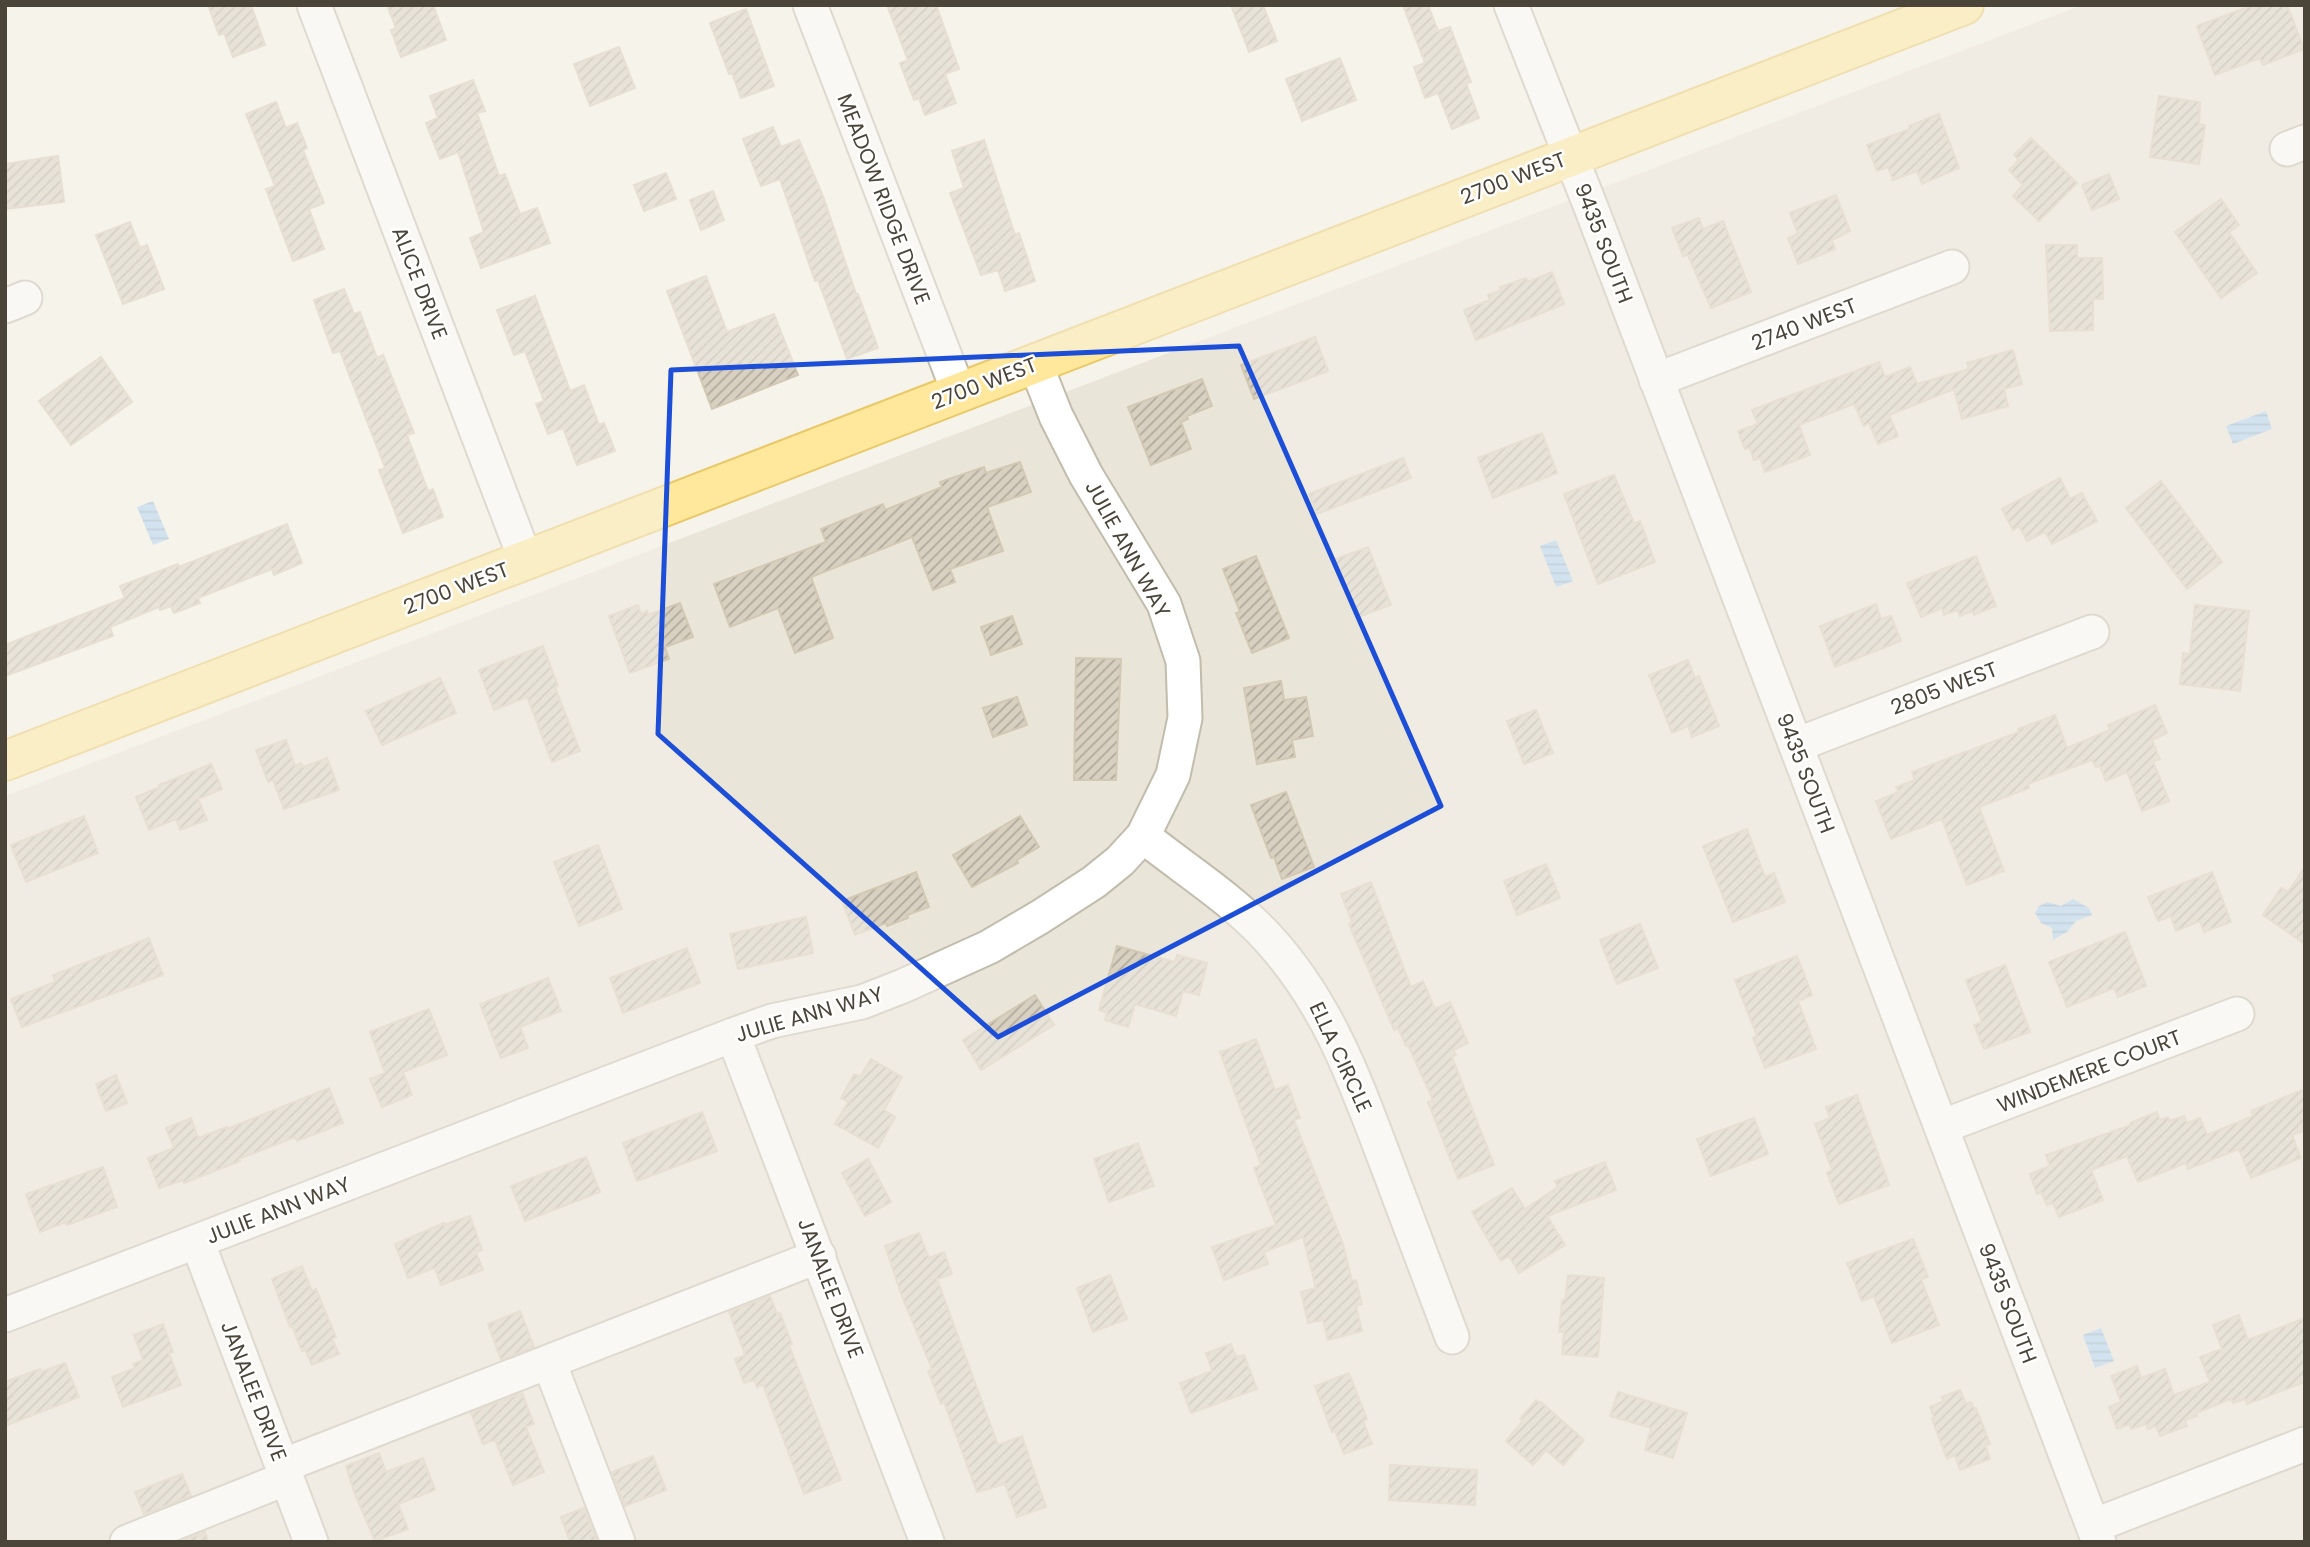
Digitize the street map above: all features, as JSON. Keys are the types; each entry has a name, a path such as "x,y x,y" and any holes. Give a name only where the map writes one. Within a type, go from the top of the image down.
{"main road":[{"name":"2700 WEST","path":"5,761 1964,5"}],"street":[{"name":"ALICE DRIVE","path":"314,5 526,561"},
{"name":"MEADOW RIDGE DRIVE","path":"810,5 959,393"},
{"name":"9435 SOUTH","path":"1511,5 1657,380 2096,1534"},
{"name":"2740 WEST","path":"1657,380 1952,267"},
{"name":"JULIE ANN WAY","path":"5,1315 733,1035 772,1021 862,1002 945,968 1040,917 1084,889 1120,861 1143,836 1173,775 1185,718 1183,662 1164,604 1086,475 1056,416 1035,363"},
{"name":"2805 WEST","path":"1796,745 2092,632"},
{"name":"ELLA CIRCLE","path":"1143,836 1266,936 1307,986 1335,1034 1358,1088 1452,1337"},
{"name":"WINDEMERE COURT","path":"1941,1127 2237,1014"},
{"name":"JANALEE DRIVE","path":"733,1035 927,1542"},
{"name":"JANALEE DRIVE","path":"197,1241 311,1542"},
{"path":"128,1542 284,1472 549,1362 819,1256"},
{"path":"549,1362 618,1542"},
{"path":"2096,1534 2305,1444"}],"highlighted area":[{"path":"1239,346 1441,806 998,1037 658,734 671,370"}],"shaded area":[{"path":"2082,5 2305,5 2305,1542 5,1542 5,796"}],"water":[{"path":"2266,411 2272,429 2233,444 2226,426"},
{"path":"153,501 169,539 153,545 137,507"},
{"path":"1556,540 1573,581 1556,587 1540,546"},
{"path":"2073,899 2089,908 2092,915 2076,921 2067,932 2053,940 2052,928 2041,923 2035,913 2039,906 2047,902 2061,906"},
{"path":"2101,1328 2114,1361 2095,1368 2083,1335"}],"building":[{"path":"208,5 251,5 265,45 233,57 224,33 219,35"},
{"path":"387,5 433,5 446,40 401,57 391,30 396,28"},
{"path":"887,5 936,5 959,69 945,74 956,103 925,115 919,98 914,100 900,63 908,60"},
{"path":"1231,5 1263,5 1277,41 1249,52"},
{"path":"1403,5 1428,5 1438,31 1450,27 1471,82 1466,83 1479,118 1452,129 1438,93 1425,98 1414,67 1425,63"},
{"path":"2253,5 2287,5 2304,49 2263,65 2260,58 2215,75 2197,26"},
{"path":"746,9 774,86 741,98 710,23"},
{"path":"619,47 635,88 590,106 574,64"},
{"path":"1340,58 1356,100 1302,121 1286,79"},
{"path":"473,80 485,111 477,113 499,176 505,174 520,214 537,208 550,243 481,268 470,238 484,232 458,152 440,159 426,123 438,118 430,96"},
{"path":"2159,96 2200,102 2199,124 2205,125 2199,164 2150,157"},
{"path":"276,102 286,128 297,123 307,148 303,150 324,203 309,209 324,249 293,261 266,189 275,186 246,114"},
{"path":"1939,114 1959,168 1922,184 1917,171 1893,180 1888,167 1877,171 1867,145 1910,129 1909,126"},
{"path":"773,127 781,147 799,140 823,196 856,294 878,348 847,359 818,280 815,281 780,179 761,186 743,139"},
{"path":"2031,138 2077,183 2039,221 2013,196 2023,185 2009,170 2019,160 2014,155"},
{"path":"984,140 1015,235 1019,233 1035,281 1005,291 998,270 981,275 950,193 964,188 952,151"},
{"path":"58,156 64,202 5,209 5,164"},
{"path":"666,173 676,199 644,211 634,185"},
{"path":"2109,174 2119,199 2092,210 2082,185"},
{"path":"713,191 724,220 701,230 690,200"},
{"path":"1836,195 1850,231 1832,240 1835,249 1798,264 1788,238 1798,234 1790,213"},
{"path":"2221,199 2239,225 2229,232 2257,273 2221,298 2175,232"},
{"path":"1699,218 1703,229 1723,221 1751,292 1711,308 1688,255 1683,256 1672,228"},
{"path":"130,222 140,248 147,245 164,289 123,304 96,235"},
{"path":"2046,245 2077,245 2077,258 2102,258 2103,299 2093,299 2093,330 2050,331"},
{"path":"1552,272 1564,304 1476,340 1464,310 1490,300 1488,295 1502,290 1500,287 1526,278 1528,282"},
{"path":"706,276 727,332 774,314 798,375 712,409 667,291"},
{"path":"344,289 354,314 360,312 377,358 383,355 414,433 407,435 428,491 433,489 443,517 403,533 379,470 385,468 340,351 333,353 314,300"},
{"path":"535,296 570,391 584,385 599,425 604,423 615,451 577,465 563,428 548,434 536,404 544,401 525,351 514,355 497,310"},
{"path":"1315,337 1328,371 1254,399 1241,365"},
{"path":"2013,350 2022,384 2004,389 2008,406 1962,419 1954,389 1889,415 1898,436 1878,444 1869,423 1864,426 1854,404 1799,425 1810,455 1765,472 1760,458 1754,460 1750,448 1745,449 1738,431 1758,424 1752,410 1879,362 1885,377 1910,367 1917,384 1969,369 1967,363"},
{"path":"101,357 132,402 71,445 39,401"},
{"path":"1202,379 1212,406 1187,416 1188,419 1181,422 1191,449 1151,465 1128,407"},
{"path":"1542,433 1557,473 1493,498 1478,458"},
{"path":"1403,458 1411,478 1317,514 1309,494"},
{"path":"1020,462 1031,492 987,507 1003,551 950,569 955,582 933,590 912,537 811,577 833,638 795,653 778,608 730,627 714,584 826,542 821,529 883,504 885,510 942,487 940,482 984,467 986,473"},
{"path":"1614,475 1634,523 1640,521 1655,562 1598,584 1564,494"},
{"path":"2060,478 2070,499 2082,493 2097,521 2052,544 2045,532 2027,541 2019,526 2013,530 2002,509"},
{"path":"2161,481 2222,562 2187,589 2126,508"},
{"path":"287,524 302,563 274,575 272,569 198,598 200,603 174,613 171,606 160,610 159,607 110,627 113,636 5,676 5,645 125,598 120,586 178,564 179,567"},
{"path":"1368,547 1391,605 1358,617 1335,559"},
{"path":"1256,556 1289,638 1252,653 1223,569"},
{"path":"1976,556 1996,606 1974,615 1972,611 1960,616 1957,610 1944,615 1942,608 1921,617 1907,583"},
{"path":"680,603 693,637 665,647 669,659 630,673 609,616 638,605 641,614 647,611 648,615"},
{"path":"1876,604 1881,619 1891,616 1901,641 1835,667 1820,626"},
{"path":"2195,605 2249,611 2240,691 2180,684 2183,653 2190,654"},
{"path":"1012,616 1022,644 991,655 981,627"},
{"path":"543,646 558,686 555,687 580,751 552,762 527,697 494,710 479,670"},
{"path":"1076,658 1121,659 1116,780 1074,780"},
{"path":"1688,660 1695,678 1699,676 1719,726 1692,737 1688,726 1672,733 1649,675"},
{"path":"440,678 456,713 382,745 366,711"},
{"path":"1281,681 1284,700 1306,697 1313,736 1292,740 1295,757 1257,764 1244,688"},
{"path":"1017,697 1027,725 993,737 983,708"},
{"path":"2155,705 2167,733 2152,740 2160,759 2153,761 2169,801 2142,811 2127,772 2106,781 2100,766 2096,767 2092,760 2028,784 2029,788 1979,807 2004,871 1967,885 1942,819 1891,839 1876,801 1899,792 1896,787 1915,780 1912,772 2019,732 2018,729 2055,715 2067,748 2110,730 2108,725"},
{"path":"1536,710 1553,753 1524,764 1507,721"},
{"path":"286,740 295,766 301,763 303,767 327,758 339,790 284,809 273,780 268,782 256,750"},
{"path":"211,764 222,789 198,799 207,820 180,830 176,819 149,830 136,797"},
{"path":"1286,792 1314,867 1282,879 1251,805"},
{"path":"84,816 98,853 26,882 11,845"},
{"path":"1020,816 1039,847 1017,860 1018,863 972,887 953,855"},
{"path":"1747,829 1765,877 1774,873 1785,902 1733,922 1703,846"},
{"path":"598,845 622,909 579,926 554,862"},
{"path":"1546,864 1560,898 1517,915 1504,881"},
{"path":"2305,867 2305,944 2263,915 2281,888 2288,892"},
{"path":"916,872 929,907 887,926 886,923 855,935 842,901"},
{"path":"2212,872 2231,922 2204,932 2200,921 2176,931 2171,916 2158,921 2148,897"},
{"path":"1371,882 1411,987 1423,981 1435,1009 1450,1002 1468,1043 1453,1050 1456,1055 1452,1057 1494,1165 1458,1179 1428,1102 1433,1100 1408,1045 1406,1046 1398,1028 1394,1030 1349,924 1352,922 1341,894"},
{"path":"806,917 813,953 738,969 730,934"},
{"path":"1640,924 1658,968 1617,984 1600,940"},
{"path":"2125,932 2146,986 2118,997 2114,988 2067,1007 2049,962"},
{"path":"149,938 163,975 22,1027 11,999 55,982 53,975"},
{"path":"1117,946 1175,962 1177,955 1207,963 1199,995 1183,991 1176,1016 1135,1004 1128,1027 1105,1020 1107,1013 1099,1010"},
{"path":"687,948 700,983 623,1013 610,978"},
{"path":"1797,956 1812,995 1798,1001 1816,1049 1765,1068 1753,1038 1757,1036 1735,980"},
{"path":"2005,965 2030,1032 1984,1049 1974,1025 1982,1022 1966,980"},
{"path":"548,978 561,1011 520,1027 528,1048 501,1058 480,1004"},
{"path":"1035,995 1054,1025 981,1070 963,1040"},
{"path":"429,1009 447,1055 403,1072 412,1095 382,1107 370,1079 385,1073 370,1032"},
{"path":"1256,1039 1275,1090 1288,1085 1300,1118 1294,1120 1343,1244 1352,1281 1356,1280 1362,1304 1356,1306 1362,1331 1328,1340 1323,1320 1308,1323 1301,1292 1316,1288 1303,1237 1264,1252 1268,1264 1224,1280 1212,1247 1276,1225 1254,1168 1261,1165 1220,1052"},
{"path":"871,1059 902,1077 884,1110 895,1117 878,1148 835,1124 848,1102 841,1098 854,1074 860,1077"},
{"path":"116,1075 127,1103 106,1111 96,1084"},
{"path":"329,1088 343,1123 297,1141 295,1137 184,1183 183,1180 159,1188 148,1158 174,1148 166,1128 191,1118 198,1138"},
{"path":"2305,1089 2305,1130 2292,1135 2301,1158 2251,1178 2239,1149 2188,1169 2186,1163 2138,1182 2127,1156 2091,1170 2103,1200 2059,1217 2053,1203 2047,1205 2041,1192 2037,1194 2030,1174 2050,1166 2046,1155 2131,1125 2130,1123 2157,1112 2160,1120 2168,1117 2169,1121 2184,1116 2187,1123 2200,1118 2207,1135 2253,1116 2251,1111"},
{"path":"1857,1095 1889,1185 1839,1204 1827,1173 1832,1170 1815,1124 1830,1118 1826,1107"},
{"path":"702,1112 717,1151 637,1181 623,1143"},
{"path":"1754,1118 1768,1154 1711,1176 1697,1139"},
{"path":"1138,1143 1154,1186 1109,1202 1094,1159"},
{"path":"586,1157 600,1192 525,1221 511,1186"},
{"path":"868,1159 891,1202 865,1216 842,1173"},
{"path":"1605,1162 1616,1190 1547,1216 1565,1245 1519,1273 1509,1256 1501,1261 1472,1212 1512,1188 1525,1209 1558,1187 1555,1181"},
{"path":"103,1167 117,1207 40,1232 26,1194"},
{"path":"470,1216 482,1250 476,1252 483,1270 441,1285 435,1268 408,1278 395,1244 444,1223"},
{"path":"919,1233 929,1258 944,1252 952,1274 937,1279 998,1445 1022,1436 1046,1507 1017,1517 1005,1484 977,1492 944,1402 941,1404 928,1371 932,1369 901,1294 885,1246"},
{"path":"1913,1239 1928,1277 1921,1279 1939,1325 1892,1343 1874,1296 1862,1301 1847,1263"},
{"path":"302,1266 312,1291 316,1289 336,1337 332,1339 339,1354 312,1365 305,1350 302,1351 292,1326 290,1327 272,1279"},
{"path":"1110,1275 1127,1319 1093,1332 1077,1288"},
{"path":"1568,1275 1604,1278 1598,1357 1562,1354 1564,1332 1559,1332"},
{"path":"770,1296 792,1344 789,1345 841,1480 804,1494 763,1385 757,1387 754,1380 744,1383 735,1359 745,1355 729,1312"},
{"path":"520,1311 534,1347 501,1360 488,1324"},
{"path":"2239,1315 2248,1340 2305,1318 2305,1382 2247,1404 2245,1399 2233,1403 2231,1399 2196,1413 2197,1416 2185,1420 2187,1426 2160,1436 2156,1426 2148,1429 2146,1424 2131,1429 2129,1424 2117,1429 2109,1407 2121,1402 2111,1376 2137,1366 2141,1378 2165,1369 2174,1395 2210,1382 2200,1357 2222,1349 2213,1325"},
{"path":"163,1324 173,1352 169,1353 181,1385 123,1407 112,1377 135,1368 133,1364 143,1360 134,1335"},
{"path":"1231,1344 1236,1357 1244,1355 1257,1389 1191,1413 1180,1383 1212,1371 1206,1353"},
{"path":"65,1363 79,1397 5,1426 5,1382"},
{"path":"1349,1373 1367,1419 1363,1421 1372,1444 1344,1454 1335,1431 1332,1432 1315,1386"},
{"path":"1960,1390 1966,1404 1971,1402 1974,1409 1976,1408 1990,1444 1985,1445 1990,1459 1960,1470 1955,1455 1947,1459 1930,1407 1944,1401 1942,1397"},
{"path":"1618,1392 1687,1413 1673,1458 1645,1450 1651,1428 1610,1416"},
{"path":"522,1393 534,1424 526,1427 544,1472 513,1485 495,1440 483,1444 471,1413"},
{"path":"1536,1400 1584,1440 1563,1465 1546,1450 1533,1465 1506,1441"},
{"path":"379,1453 386,1472 423,1458 435,1490 398,1504 408,1529 375,1541 346,1466"},
{"path":"653,1456 666,1490 625,1506 612,1472"},
{"path":"1390,1465 1477,1470 1475,1505 1389,1500"},
{"path":"182,1474 191,1496 144,1514 135,1492"},
{"path":"584,1508 597,1542 570,1542 561,1517"},
{"path":"205,1532 208,1542 182,1541"}]}
